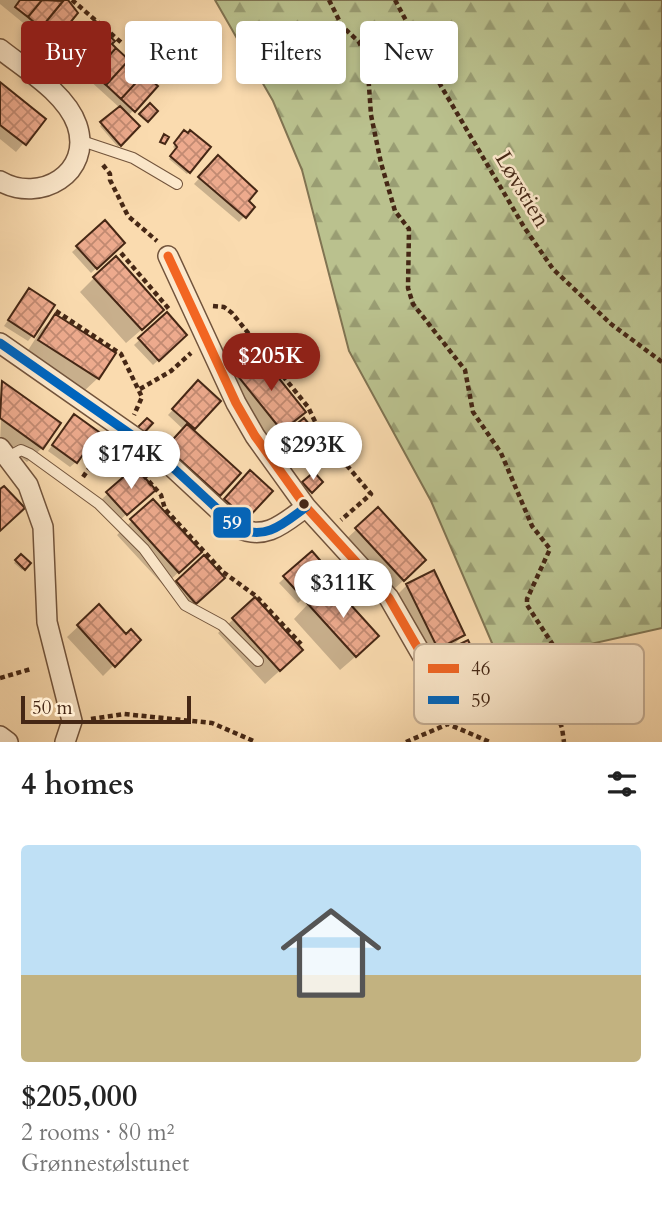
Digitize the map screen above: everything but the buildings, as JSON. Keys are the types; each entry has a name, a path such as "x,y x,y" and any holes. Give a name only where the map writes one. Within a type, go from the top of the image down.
{"street":[{"path":"0,49 58,97 72,114 79,140 78,154 72,165 50,186 28,191 0,181"},
{"path":"168,256 255,436 306,507 389,598 416,644"},
{"path":"0,343 122,438 156,452 238,528 250,534 264,534 306,507"},
{"path":"4,453 28,485 43,527 47,622 72,721 65,742"},
{"path":"0,736 9,742"}],"lane":[{"path":"79,140 133,158 177,184"},
{"path":"4,453 21,450 76,486 118,521 166,577 185,605 222,625 258,662"}],"path":[{"path":"72,0 123,44"},
{"path":"329,0 342,26 359,42 367,58 371,115 381,163 395,211 409,229 408,288 413,304 465,370 472,412 502,453 532,526 550,549 527,599 527,605 552,644"},
{"name":"Løvstien","path":"395,0 441,86 524,227 553,269 611,324 662,362"},
{"path":"79,140 107,169 128,216 168,256"},
{"path":"121,253 173,314"},
{"path":"197,313 218,305 232,313 308,407 322,436 371,494 342,520"},
{"path":"56,311 121,354 140,389 141,403 122,438 111,438 76,486"},
{"path":"140,389 171,372 207,340"},
{"path":"128,457 161,495 165,509 223,572 256,596 300,644"},
{"path":"0,678 31,669"},
{"path":"72,721 124,714 212,723 256,742"},
{"path":"406,742 448,724 490,742"},
{"path":"561,724 564,742"}],"green space":[{"path":"215,0 662,0 662,628 590,644 492,644 431,501 349,351 302,170 263,84 346,84 346,21 236,21 236,37"}],"transit line":[{"name":"46","path":"168,256 236,403 255,436 306,507 389,598 416,644"},
{"name":"59","path":"0,343 156,452 238,528 266,531 282,524 306,507"}]}
